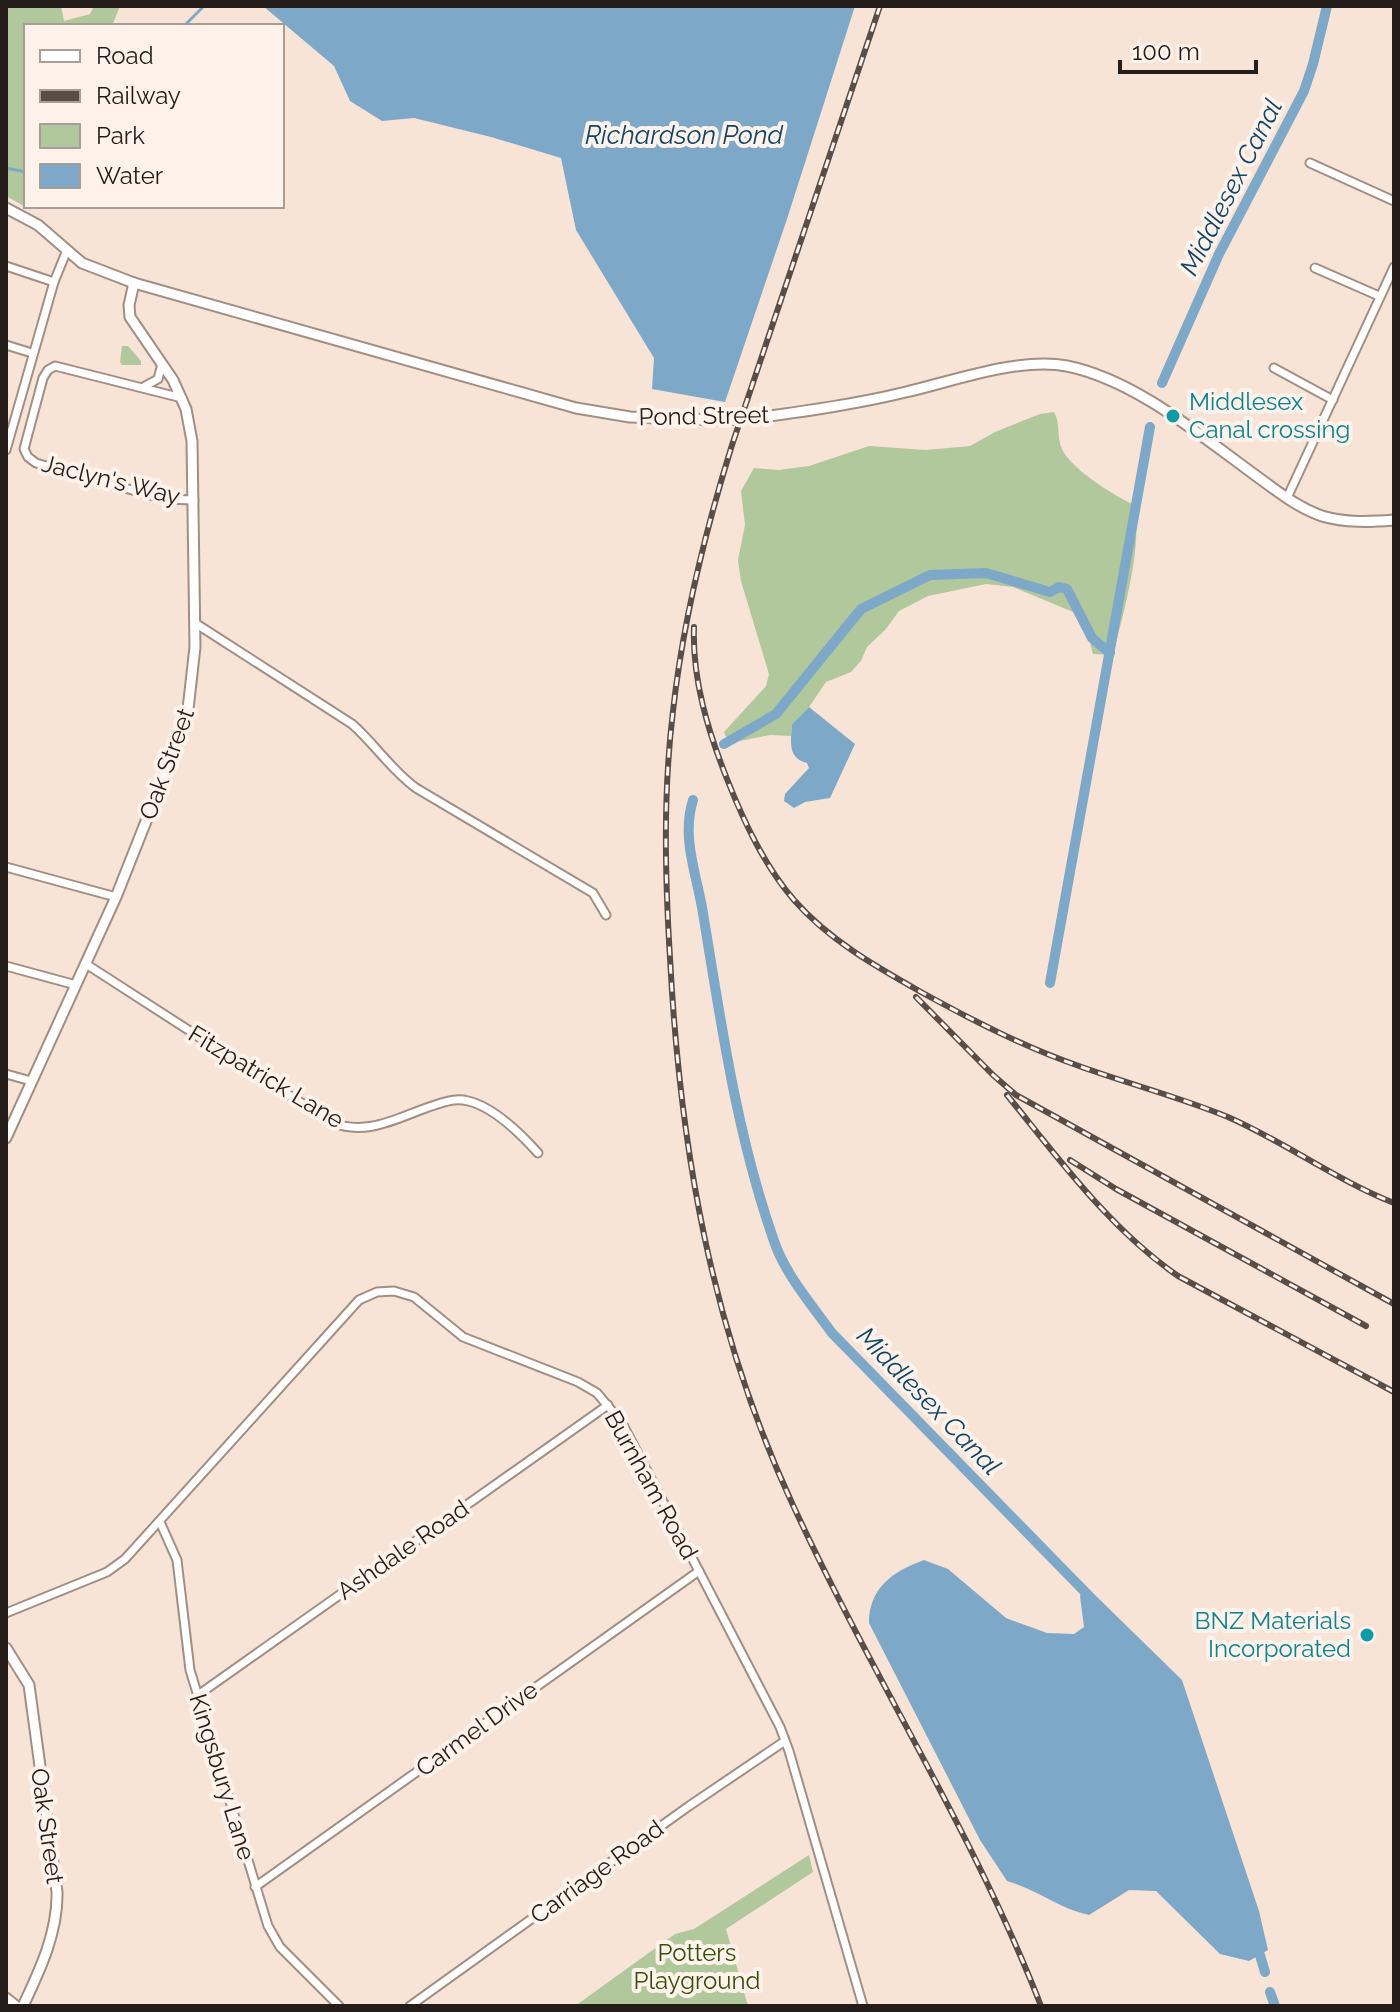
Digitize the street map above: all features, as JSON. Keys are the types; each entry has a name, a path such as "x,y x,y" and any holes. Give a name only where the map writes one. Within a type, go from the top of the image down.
{"street":[{"path":"1310,163 1394,201"},
{"name":"Pond Street","path":"6,208 38,225 84,265 134,283 576,408 645,418 756,418 867,401 979,373 1038,364 1064,366 1108,380 1162,409 1297,506 1323,516 1365,522 1394,520"},
{"path":"6,449 32,353 67,250"},
{"path":"6,266 54,282"},
{"path":"1287,498 1394,267"},
{"path":"1315,268 1379,296"},
{"name":"Oak Street","path":"6,1138 116,897 187,718 192,688 195,623 192,441 182,398 160,358 130,317 134,283"},
{"path":"6,345 32,353"},
{"path":"139,387 158,379 162,368 160,358"},
{"name":"Jaclyn's Way","path":"139,387 62,366 51,368 43,378 24,445 26,453 31,460 159,498 194,500"},
{"path":"1274,368 1333,400"},
{"path":"139,387 182,398"},
{"path":"195,623 352,724 372,741 399,776 416,788 593,893 606,915"},
{"path":"6,867 116,897"},
{"name":"Fitzpatrick Lane","path":"86,964 331,1122 343,1127 371,1128 452,1099 468,1101 497,1117 538,1153"},
{"path":"6,966 76,985"},
{"path":"6,1074 31,1081"},
{"name":"Burnham Road","path":"6,1613 107,1572 125,1559 359,1300 377,1292 394,1291 414,1297 463,1337 578,1382 597,1393 622,1423 785,1741 863,2006"},
{"name":"Ashdale Road","path":"198,1695 608,1405"},
{"name":"Kingsbury Lane","path":"160,1522 177,1560 185,1641 198,1695 268,1926 280,1947 339,2006"},
{"name":"Carmel Drive","path":"255,1887 699,1571"},
{"name":"Oak Street","path":"6,1648 29,1685 57,1892 53,1931 23,2006"},
{"name":"Carriage Road","path":"410,2006 785,1741"},
{"path":"6,1998 16,2006"}],"green space":[{"path":"6,6 61,6 64,21 90,14 94,6 120,6 113,24 24,24 24,206 6,196"},
{"path":"122,346 128,346 141,365 122,365"},
{"path":"1054,412 1060,444 1067,456 1093,480 1132,504 1136,518 1135,557 1113,655 1093,654 1089,639 1073,612 1013,587 986,584 928,596 899,611 867,647 861,661 851,672 826,682 809,707 792,724 791,736 770,735 729,743 724,732 766,686 769,674 741,581 738,560 745,525 741,491 754,468 779,470 809,466 869,446 926,450 970,446 995,432 1040,414"},
{"name":"Potters Playground","path":"809,1855 813,1872 726,1929 748,2006 575,2006 675,1934 694,1929"}],"water":[{"name":"Richardson Pond","path":"263,6 855,6 725,402 652,389 654,358 576,230 561,158 414,118 382,121 350,101 334,66"},
{"path":"809,707 855,744 830,798 805,802 794,808 784,801 785,794 809,768 793,753 792,724"},
{"path":"924,1560 948,1569 1006,1618 1047,1633 1074,1634 1084,1627 1080,1596 1082,1590 1094,1594 1182,1680 1259,1911 1268,1950 1249,1961 1220,1954 1156,1891 1129,1890 1089,1915 1007,1881 980,1840 869,1623 873,1600 885,1582"}],"waterway":[{"path":"186,24 204,6"},
{"name":"Middlesex Canal","path":"1162,383 1219,254 1304,91 1327,6"},
{"path":"6,168 24,172"},
{"name":"Middlesex Canal","path":"1050,983 1150,427"},
{"name":"Middlesex Canal","path":"724,744 776,714 861,609 930,575 986,573 1050,592 1059,587 1067,589 1092,638 1110,653"},
{"name":"Middlesex Canal","path":"693,800 689,842 731,1079 761,1201 779,1253 832,1333 1090,1597"},
{"name":"Middlesex Canal","path":"1256,1942 1265,1972"},
{"name":"Middlesex Canal","path":"1270,1992 1275,2006"}],"railway":[{"path":"880,6 732,445 689,610 677,677 666,804 667,896 675,1029 682,1099 704,1236 720,1304 764,1437 822,1566 984,1877 1041,2006"},
{"path":"694,627 696,666 703,704 734,795 773,872 794,900 822,928 887,972 998,1032 1059,1059 1228,1117 1394,1203"},
{"path":"916,997 1016,1095 1394,1304"},
{"path":"1007,1095 1086,1192 1153,1257 1178,1276 1394,1392"},
{"path":"1070,1160 1116,1189 1366,1326"}],"place":[{"name":"Middlesex Canal crossing","path":"1173,416"},
{"name":"BNZ Materials Incorporated","path":"1367,1635"}]}
